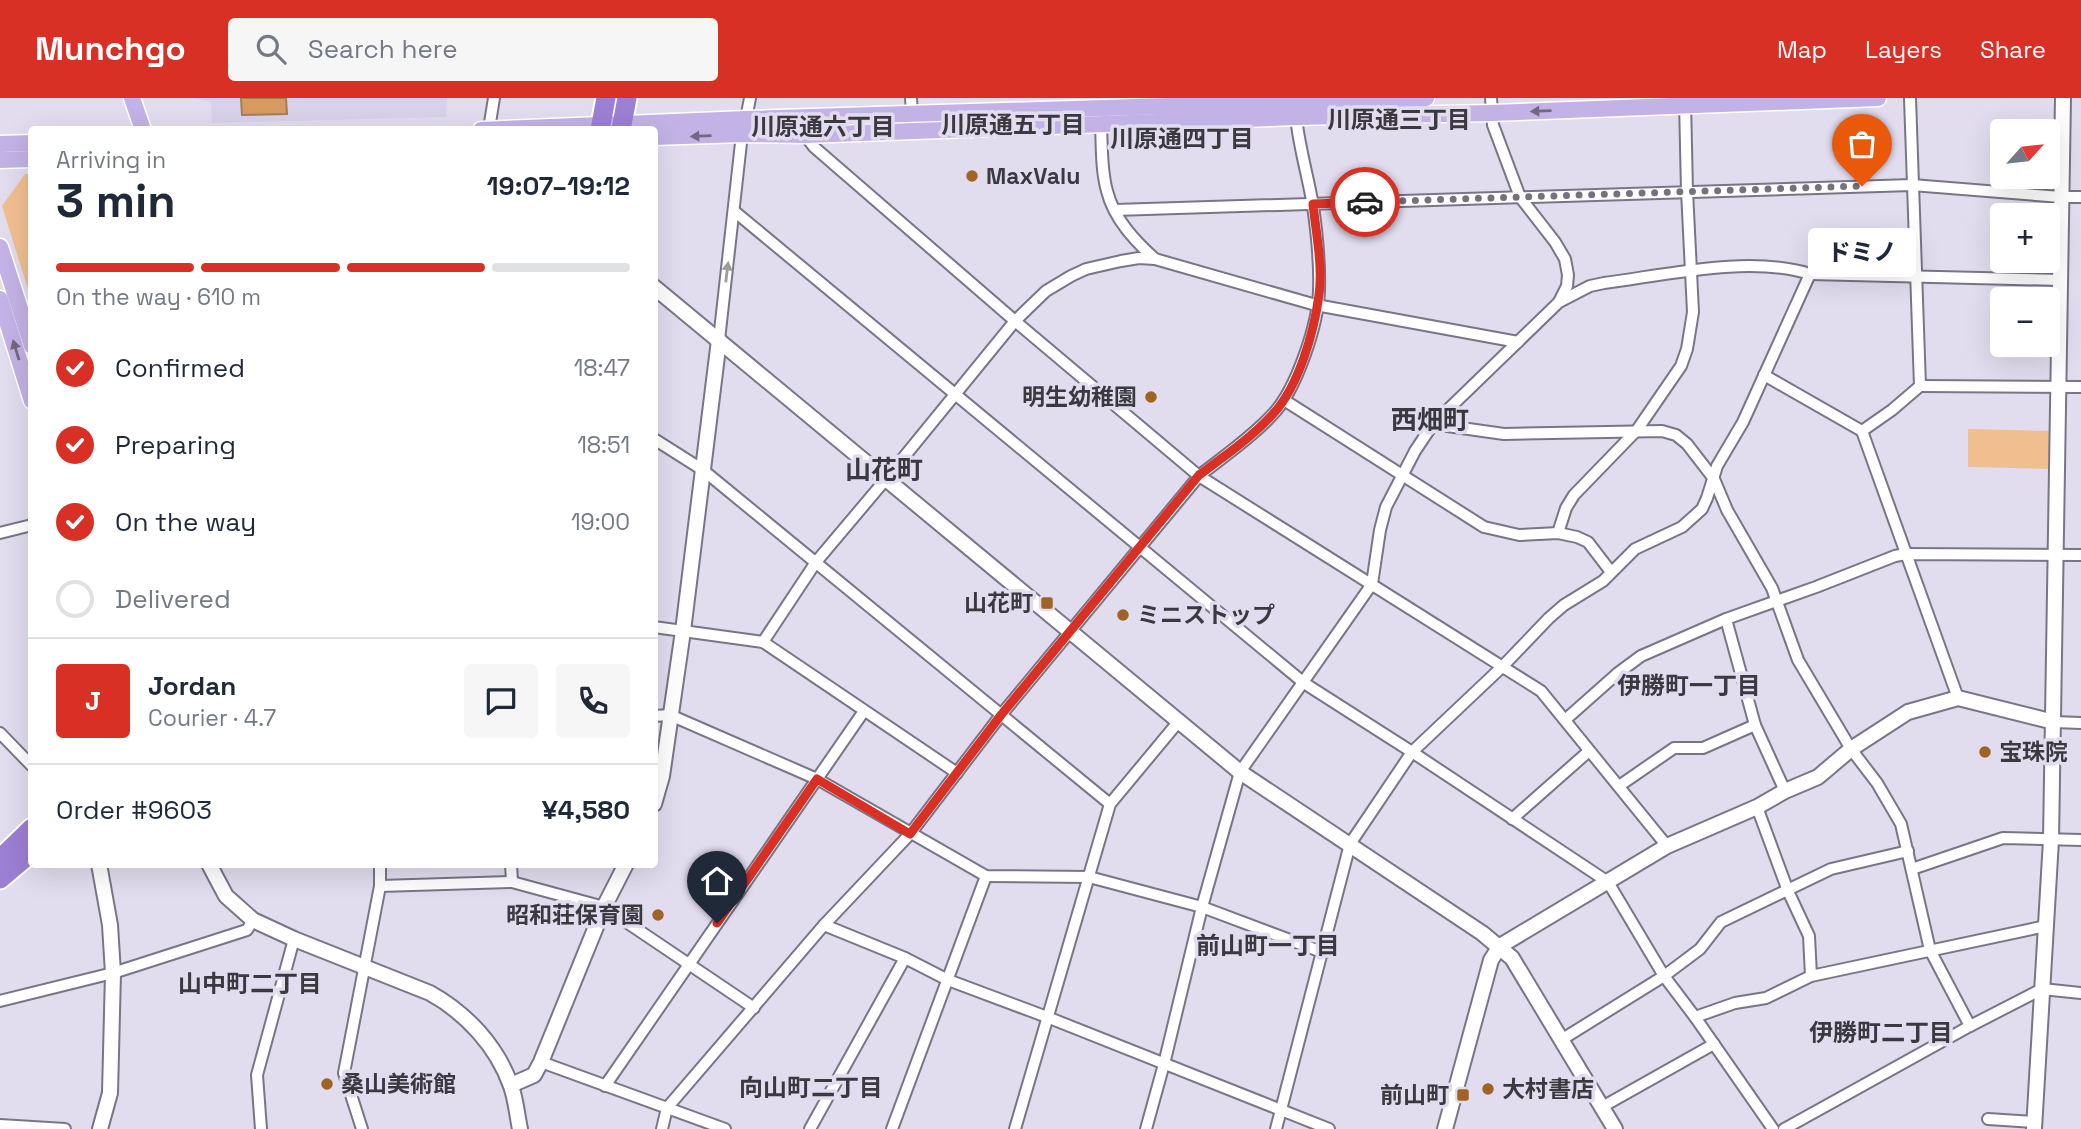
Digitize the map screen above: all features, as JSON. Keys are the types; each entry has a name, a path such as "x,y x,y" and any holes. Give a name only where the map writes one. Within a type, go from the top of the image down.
{"highway":[{"path":"600,126 606,98"},
{"path":"622,126 627,98"},
{"path":"0,859 28,832"},
{"path":"0,879 28,855"}],"main road":[{"path":"132,98 142,126"},
{"path":"1296,106 1426,98"},
{"path":"658,138 744,127 912,114 1878,98"},
{"path":"658,126 744,127 804,135 912,114"},
{"path":"0,144 28,142"},
{"path":"0,160 28,159"},
{"path":"0,247 28,334"},
{"path":"0,299 28,388"}],"street":[{"path":"489,126 494,98"},
{"path":"658,790 683,631 744,127 750,98"},
{"path":"1910,98 1920,386"},
{"path":"1988,1119 2034,1125 2051,839 2063,98"},
{"path":"1558,533 1566,508 1574,495 1637,430 1681,366 1687,349 1693,312 1684,101"},
{"path":"662,1129 667,1108 824,925 910,834 1001,715 1199,475 1240,445 1274,414 1284,400 1310,338 1319,294 1319,254 1313,204 1296,106"},
{"path":"1491,106 1493,125 1520,197 1565,259 1567,286 1559,302"},
{"path":"1101,110 1103,168 1107,192 1129,233 1155,260"},
{"path":"804,135 814,147 1015,321 1199,475 1541,691 1667,846"},
{"path":"1115,210 1912,185 2061,198 2081,197"},
{"path":"734,211 1304,683 1608,882 1664,976 1773,1129"},
{"path":"763,642 816,562 1015,321 1046,291 1071,276 1121,261 1139,258 1155,260 1317,305 1518,342"},
{"path":"1146,1129 1202,907 1240,772 1372,584 1386,507 1415,451 1433,424 1559,302 1590,286 1754,266 1810,274 2060,280"},
{"path":"1276,1129 1350,844 1412,752 1564,605 1603,581 1635,549 1682,527 1702,509 1717,466 1743,422 1810,274"},
{"path":"658,290 1240,772 1500,946 1512,958 1615,1129"},
{"path":"1764,375 1862,431 1958,698"},
{"path":"1862,431 1920,386 2081,387"},
{"path":"1284,400 1484,527 1519,535 1558,533 1577,537 1588,542 1611,572"},
{"path":"1433,424 1504,434 1637,430 1670,432 1687,444 1714,479 1727,510 1779,601 1798,660 1851,749 1877,783 1901,824 1930,950 1970,1026"},
{"path":"658,442 703,470 1110,804"},
{"path":"0,533 28,526"},
{"path":"1565,720 1641,656 1726,619 1906,554 2081,555"},
{"path":"1726,619 1755,725 1785,791"},
{"path":"658,628 763,642 957,773"},
{"path":"1445,1129 1491,960 1500,946 1667,846 1757,807 1818,776 1851,749 1908,712 1958,698 2054,722 2081,723"},
{"path":"605,1086 864,711"},
{"path":"658,716 670,715 817,779 986,876 1089,877 1202,907 1322,952"},
{"path":"1015,1129 1110,804 1179,722"},
{"path":"1619,786 1674,748 1703,748 1755,725"},
{"path":"0,733 28,762"},
{"path":"1511,819 1589,751"},
{"path":"1757,807 1788,891 1809,936 1811,976"},
{"path":"1912,869 2003,838 2081,840"},
{"path":"1561,1040 1664,976 1700,949 1721,922 1831,869 1908,851"},
{"path":"100,868 110,925 113,973 110,1093 100,1129"},
{"path":"211,868 226,896 253,920 430,993 448,1003 479,1032 491,1048 511,1085 520,1129"},
{"path":"362,1129 344,1073 380,886 380,868"},
{"path":"511,868 512,882"},
{"path":"511,1085 534,1075 541,1062 604,907 624,868"},
{"path":"892,1129 986,876"},
{"path":"380,886 512,882 604,907 754,1008"},
{"path":"0,1001 113,973 247,930 253,920"},
{"path":"824,925 905,958 948,980 1329,1129"},
{"path":"1695,1017 1735,1003 1766,999 1811,976 2046,926"},
{"path":"261,1129 257,1075 294,939"},
{"path":"810,1129 905,958"},
{"path":"1784,1129 2042,989 2081,993"},
{"path":"1602,1107 1714,1044"},
{"path":"541,1062 725,1129"},
{"path":"0,1125 65,1129"}],"shaded area":[{"path":"196,98 447,98 446,117 212,123 211,102"},
{"path":"241,98 286,98 287,114 242,115"},
{"path":"25,174 28,174 28,289 2,206"},
{"path":"1968,429 2051,431 2050,469 1968,467"}],"way so far":[{"path":"1365,202 1862,186"}],"place":[{"name":"MaxValu","path":"972,176"},
{"name":"ドミノ","path":"1862,186"},
{"name":"明生幼稚園","path":"1151,397"},
{"name":"山花町","path":"1047,603"},
{"name":"ミニストップ","path":"1123,615"},
{"name":"宝珠院","path":"1985,752"},
{"name":"昭和荘保育園","path":"658,915"},
{"name":"桑山美術館","path":"327,1084"},
{"name":"大村書店","path":"1488,1089"},
{"name":"前山町","path":"1463,1095"}],"district":[{"name":"川原通三丁目","path":"1399,120"},
{"name":"川原通五丁目","path":"1013,125"},
{"name":"川原通六丁目","path":"823,127"},
{"name":"川原通四丁目","path":"1182,139"},
{"name":"西畑町","path":"1430,420"},
{"name":"山花町","path":"884,470"},
{"name":"伊勝町一丁目","path":"1689,686"},
{"name":"前山町一丁目","path":"1268,946"},
{"name":"山中町二丁目","path":"250,984"},
{"name":"伊勝町二丁目","path":"1881,1033"},
{"name":"向山町二丁目","path":"811,1088"}],"route":[{"path":"717,923 817,779 910,834 1001,715 1199,475 1240,445 1274,414 1284,400 1300,366 1310,338 1317,305 1319,254 1313,204 1365,202"}]}
